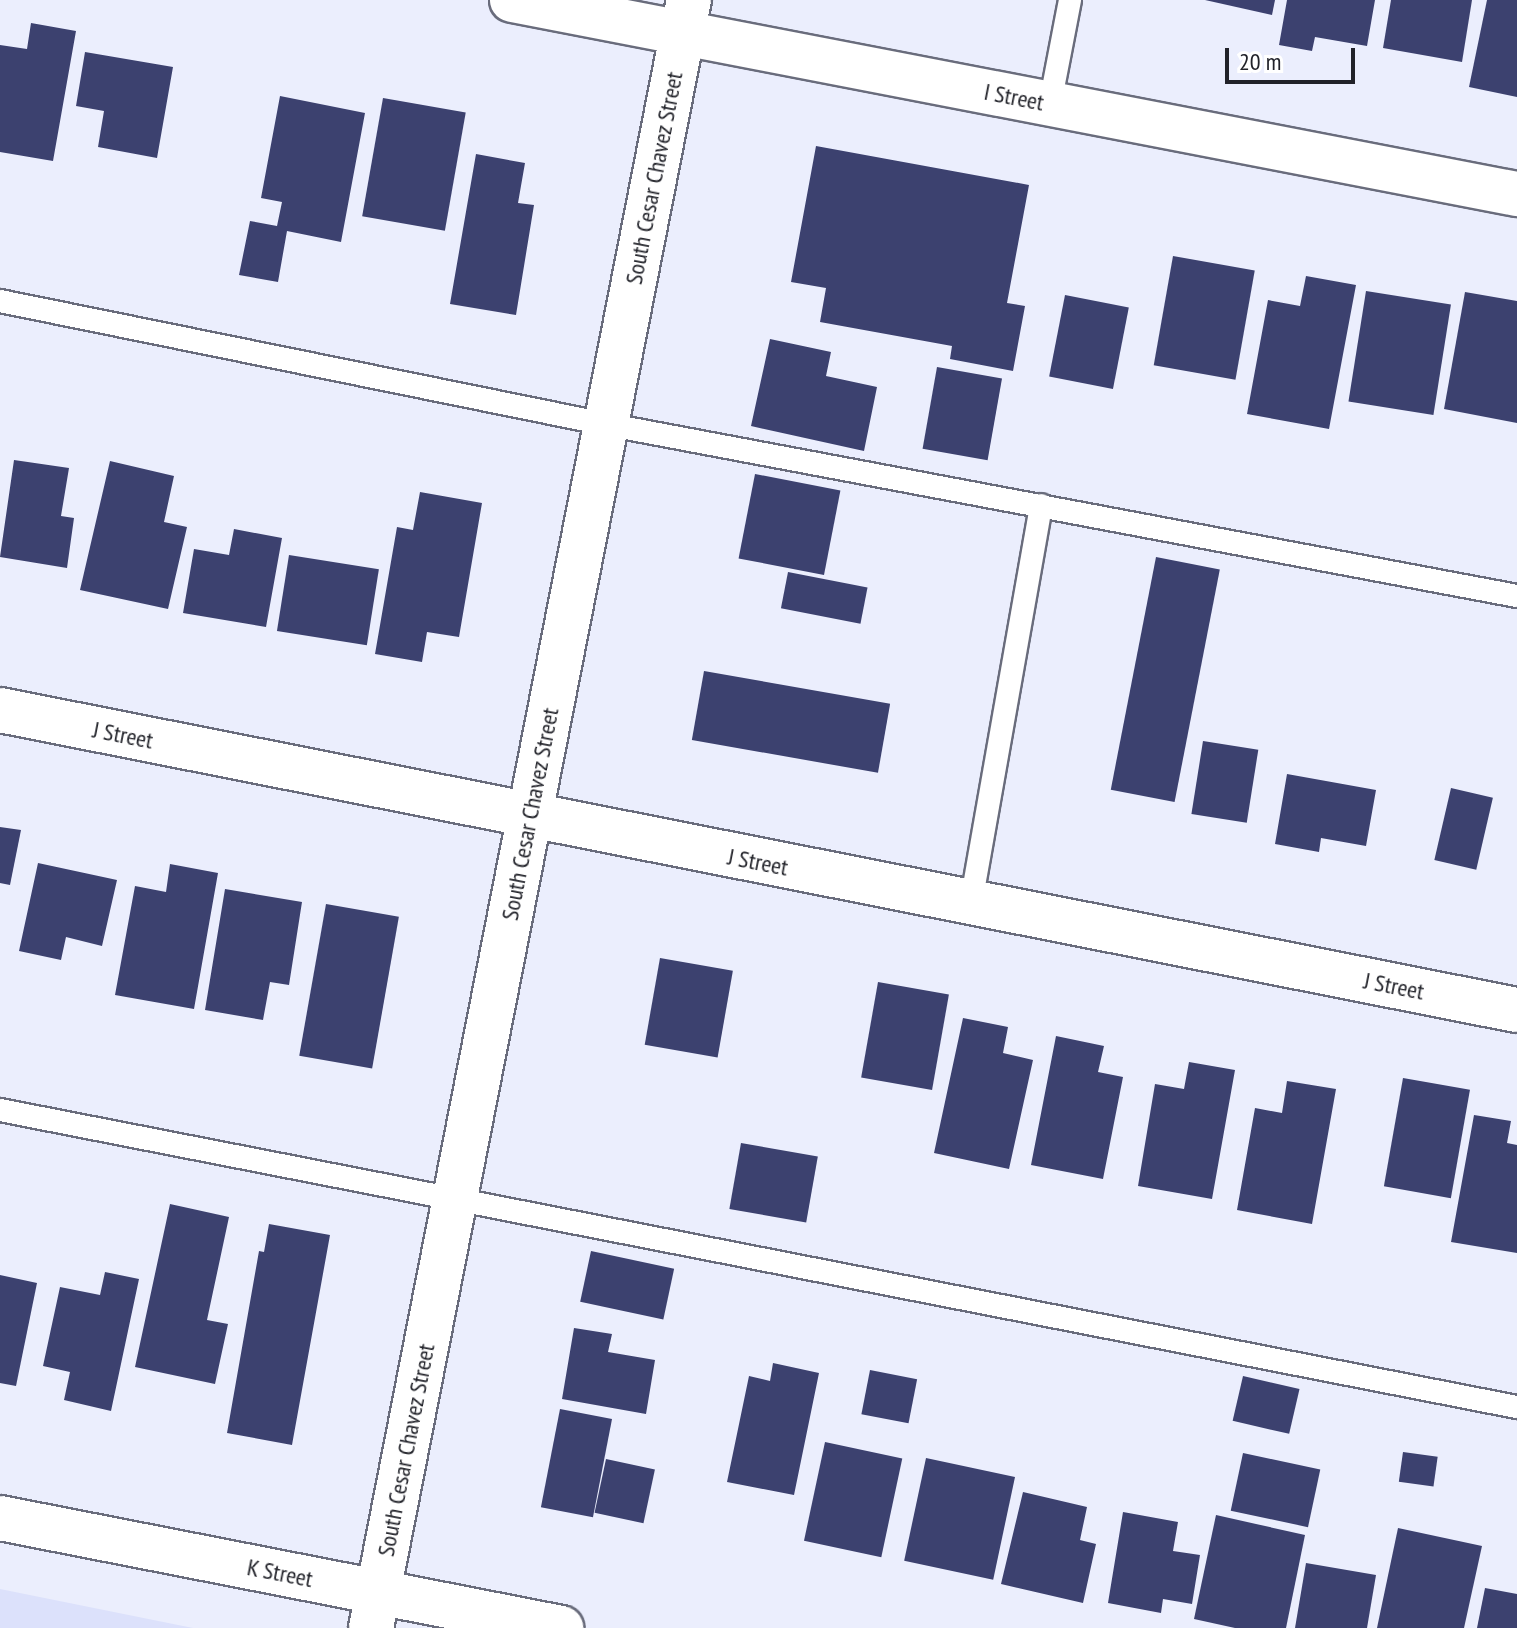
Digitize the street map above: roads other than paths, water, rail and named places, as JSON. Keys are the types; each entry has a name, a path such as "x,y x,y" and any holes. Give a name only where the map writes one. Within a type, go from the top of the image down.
{"street":[{"name":"I Street","path":"512,0 686,17 1050,104 1517,194"},
{"name":"South Cesar Chavez Street","path":"375,1610 686,17"},
{"name":"J Street","path":"0,710 1517,1010"},
{"name":"K Street","path":"0,1518 375,1610 561,1628"}],"lane":[{"path":"1050,104 1070,0"},
{"path":"0,301 605,424 1517,596"},
{"path":"971,903 1041,505"},
{"path":"0,1110 1517,1407"}]}
